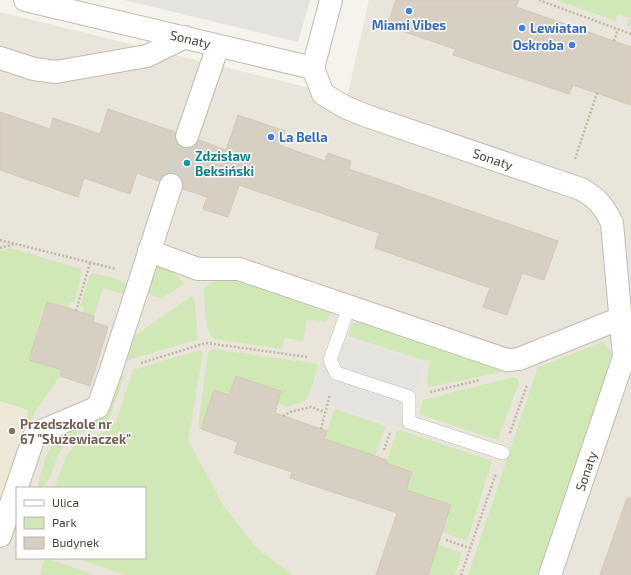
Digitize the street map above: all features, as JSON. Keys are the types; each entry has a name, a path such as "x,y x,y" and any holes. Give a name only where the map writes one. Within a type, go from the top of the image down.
{"street":[{"name":"Sonaty","path":"25,0 313,68 323,94 345,107 364,115 581,189 604,207 612,223 624,307 624,357 550,575"},
{"path":"313,68 331,0"},
{"path":"0,58 34,69 56,72 147,56 185,37"},
{"path":"187,136 218,46"},
{"path":"17,487 36,434 98,407 171,185"},
{"path":"149,251 198,269 239,269 507,360 519,359 624,307"},
{"path":"0,536 16,491"}],"lane":[{"path":"349,307 330,360 336,373 409,397 409,422 503,453"}],"path":[{"path":"539,0 631,34"},
{"path":"614,41 618,29"},
{"path":"566,184 597,93"},
{"path":"0,240 141,276"},
{"path":"0,248 14,244"},
{"path":"76,311 90,263"},
{"path":"110,373 206,343 330,360"},
{"path":"321,429 336,373"},
{"path":"409,397 486,378"},
{"path":"282,416 290,412 311,407 325,412"},
{"path":"446,540 470,548"}],"shaded area":[{"path":"124,0 310,0 298,42"},
{"path":"369,0 631,0 631,575 0,575 0,12 347,97"},
{"path":"347,340 425,363 401,428 310,398 320,368"},
{"name":"Przedszkole nr 67 \"Służewiaczek\"","path":"0,401 28,410 21,452 7,496 0,500"}],"green space":[{"path":"557,0 631,0 631,27 627,26 630,18 618,14 615,21"},
{"path":"10,248 81,269 82,272 74,303 70,302 68,308 47,302 40,320 29,360 62,370 60,376 34,413 21,452 28,410 0,401 0,251"},
{"path":"158,263 176,275 184,284 162,298 148,293"},
{"path":"93,273 121,281 127,289 126,295 103,288 94,316 82,313 84,307 80,306 90,275"},
{"path":"231,277 330,308 330,314 326,322 307,320 303,341 284,338 282,349 214,339 208,329 204,288 222,278"},
{"path":"192,296 194,299 198,336 196,340 125,361 133,337"},
{"path":"360,319 517,369 429,387 427,382 430,362 348,336 352,324"},
{"path":"603,342 611,352 613,360 539,575 468,575 538,367"},
{"path":"213,349 317,364 318,367 309,395 305,401 287,407 278,403 281,391 236,376 229,395 214,390 201,429 198,427 208,352"},
{"path":"200,350 203,353 188,440 223,505 254,545 261,552 293,575 126,575 78,559 146,559 146,487 54,487 67,455 75,445 103,432 116,422 133,370"},
{"path":"125,375 110,417 103,424 79,433 70,440 62,448 56,459 50,478 43,487 37,487 46,456 65,431 87,422 105,417 119,377"},
{"path":"514,377 517,378 519,382 498,440 421,415 420,411 423,400"},
{"path":"336,409 386,426 375,456 324,439 334,410"},
{"path":"400,430 492,461 467,541 442,532 451,505 406,490 412,472 386,463 397,431"},
{"path":"438,545 462,553 455,575 428,575"},
{"path":"45,559 49,559 95,575 40,575"}],"building":[{"path":"396,0 519,0 516,7 631,47 631,105 573,85 569,94 453,55 455,49 387,26"},
{"path":"108,109 175,132 177,144 183,148 195,146 199,140 226,150 238,115 285,131 279,145 325,161 328,153 351,161 349,169 558,241 544,280 522,273 507,315 483,307 490,288 375,248 379,233 239,185 228,217 203,209 207,197 183,189 181,177 174,173 163,175 159,181 137,173 130,194 84,178 78,197 0,170 0,112 50,129 53,118 100,134"},
{"path":"47,302 94,316 93,322 108,327 90,386 60,376 62,370 29,360"},
{"path":"236,376 281,391 275,413 327,431 324,439 387,460 386,463 412,472 406,490 451,505 428,575 376,575 397,513 290,478 292,472 234,453 238,442 201,429 214,390 229,395"},
{"path":"627,498 631,498 631,575 600,575"}],"tunnel":[{"path":"171,185 187,136"}],"place":[{"name":"Miami Vibes","path":"409,11"},
{"name":"Lewiatan","path":"522,28"},
{"name":"Oskroba","path":"572,45"},
{"name":"La Bella","path":"271,137"},
{"name":"Zdzisław Beksiński","path":"187,163"},
{"name":"Przedszkole nr 67 \"Służewiaczek\"","path":"12,431"}]}
